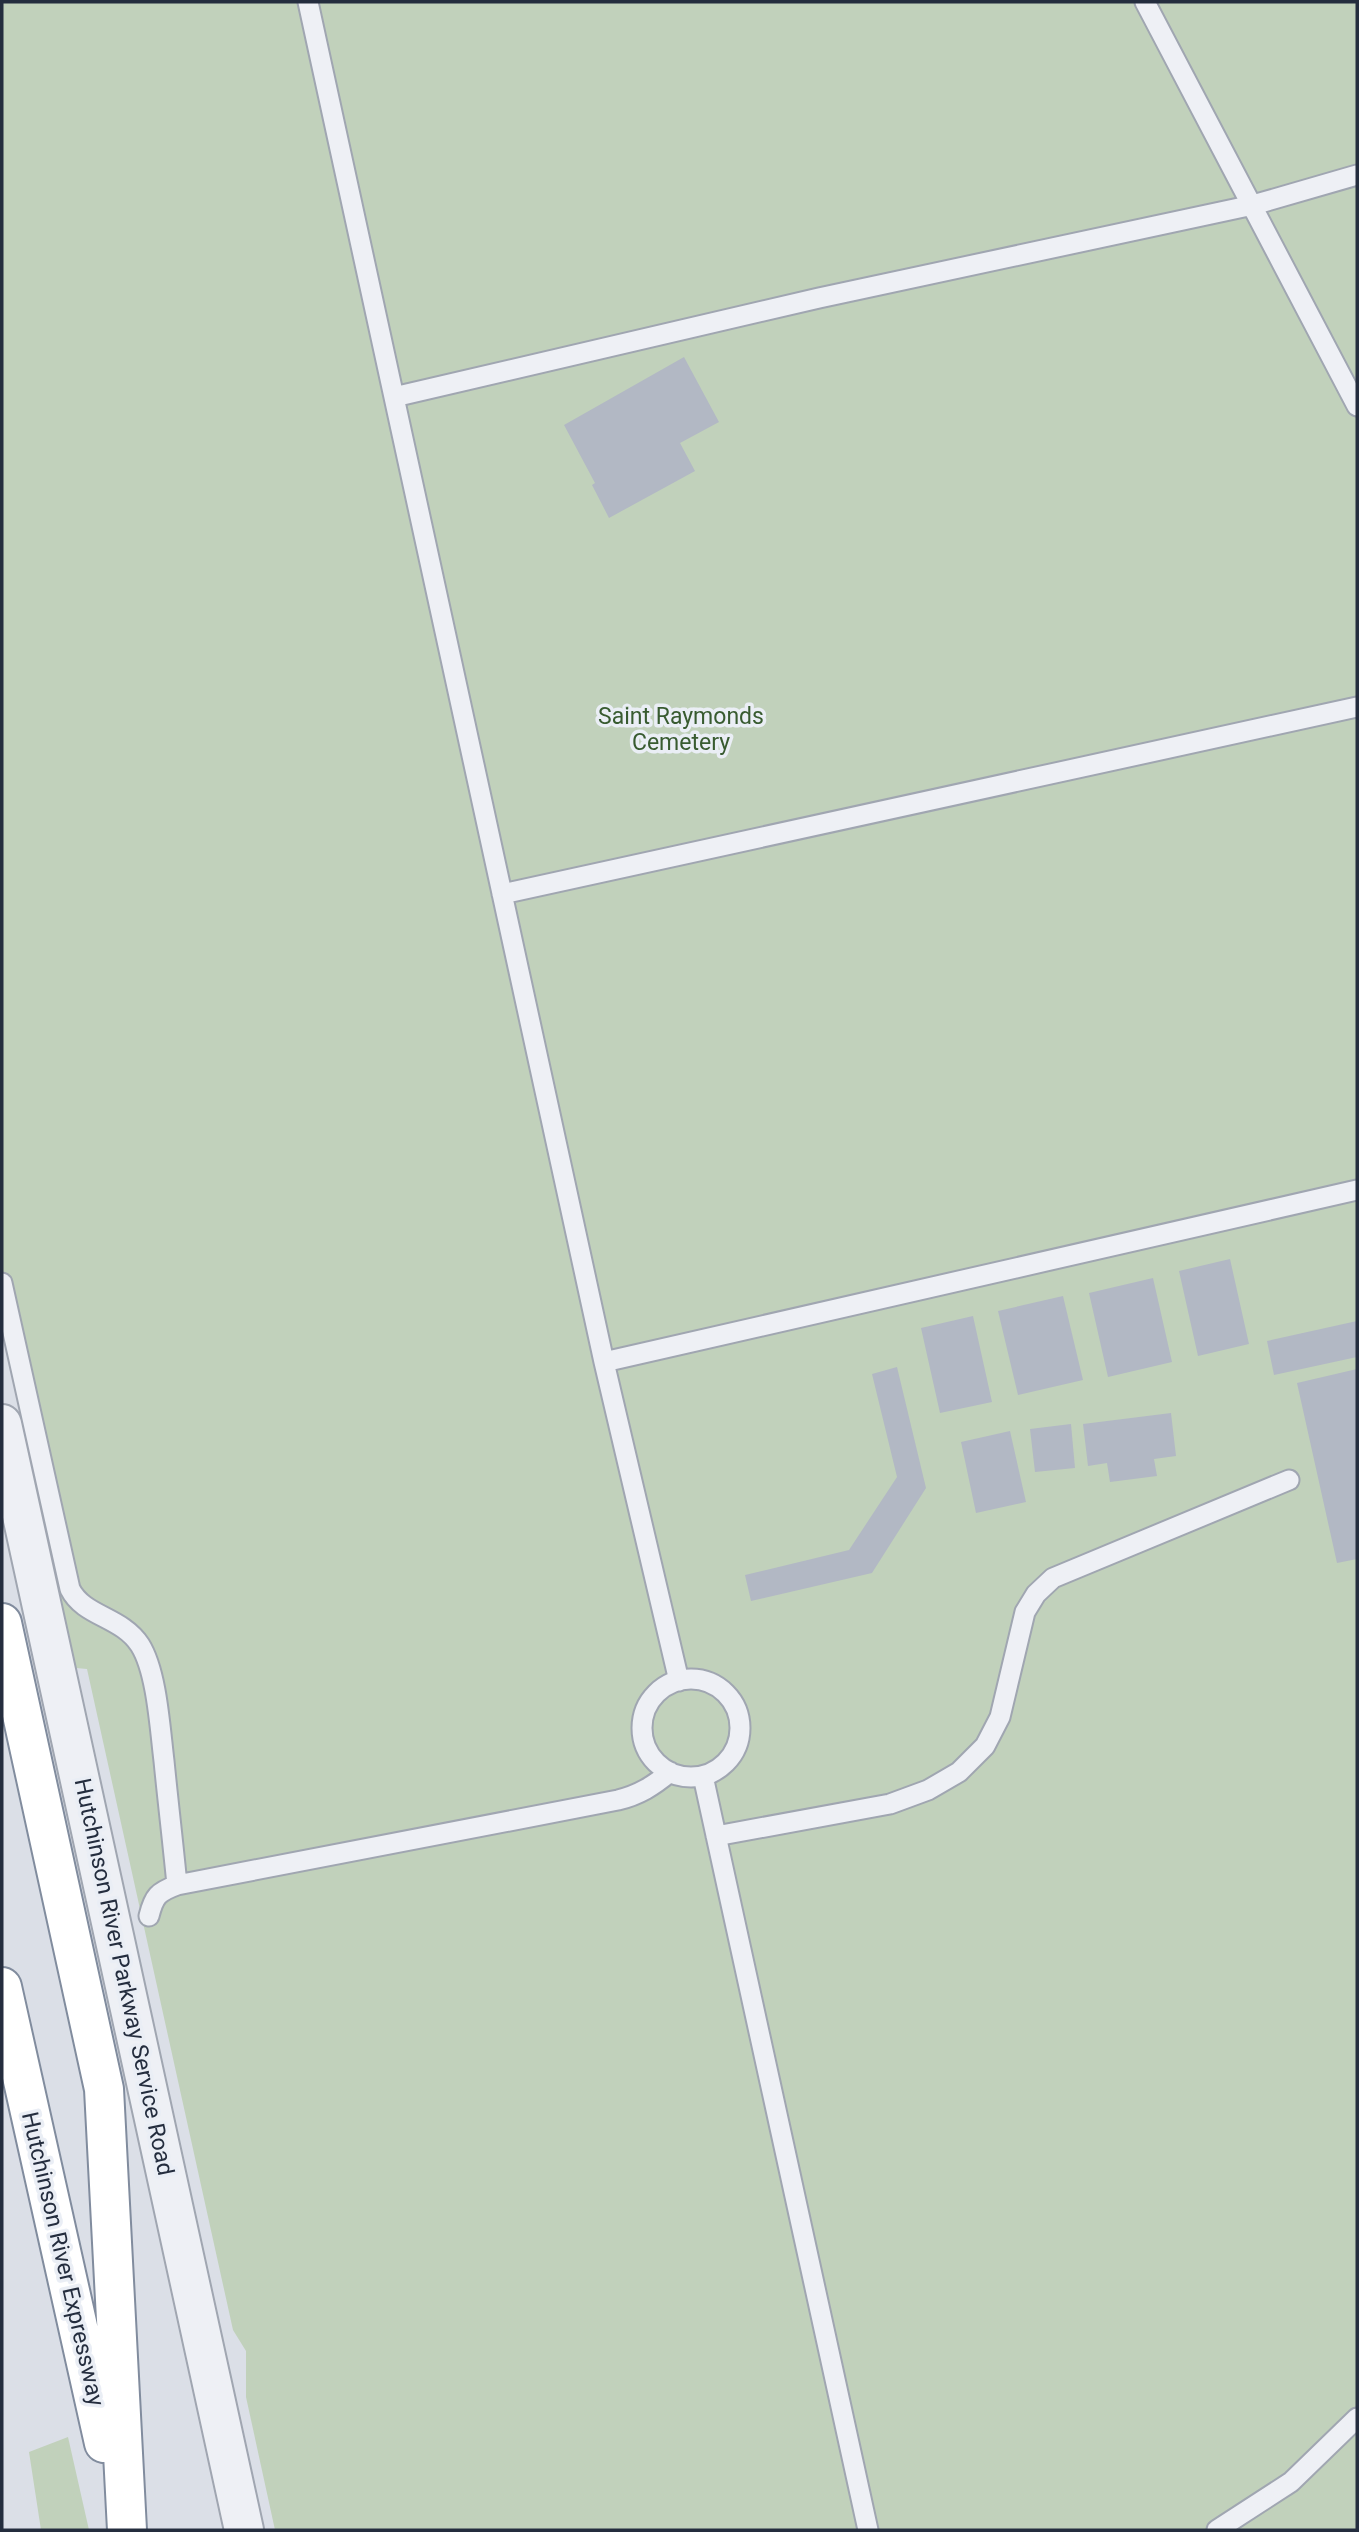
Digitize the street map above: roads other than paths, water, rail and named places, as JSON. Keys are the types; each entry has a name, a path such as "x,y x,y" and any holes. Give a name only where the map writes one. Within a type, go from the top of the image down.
{"highway":[{"path":"2,1623 104,2090 125,2530"},
{"name":"Hutchinson River Expressway","path":"2,1987 125,2530"}],"street":[{"name":"Hutchinson River Parkway Service Road","path":"2,1424 244,2530"}],"lane":[{"path":"308,2 604,1362 679,1681"},
{"path":"1145,2 1357,406"},
{"path":"394,397 818,298 1253,205 1357,174"},
{"path":"502,894 1357,707"},
{"path":"604,1362 1357,1191"},
{"path":"2,1283 70,1590 82,1605 122,1625 134,1636 142,1649 150,1673 159,1714 177,1885"},
{"path":"716,1836 890,1804 928,1790 959,1772 985,1746 1000,1717 1025,1612 1036,1594 1053,1578 1289,1479"},
{"path":"679,1681 709,1683 723,1691 733,1702 739,1716 741,1732 737,1747 729,1760 718,1770 703,1776 686,1777 670,1772 656,1763 646,1749 642,1732 644,1715 651,1700 664,1688 679,1681"},
{"path":"149,1916 152,1903 160,1892 177,1885 637,1796 670,1772"},
{"path":"703,1776 868,2530"},
{"path":"1217,2530 1291,2482 1357,2418"}],"park label":[{"name":"Saint Raymonds Cemetery","path":"681,729"}]}
